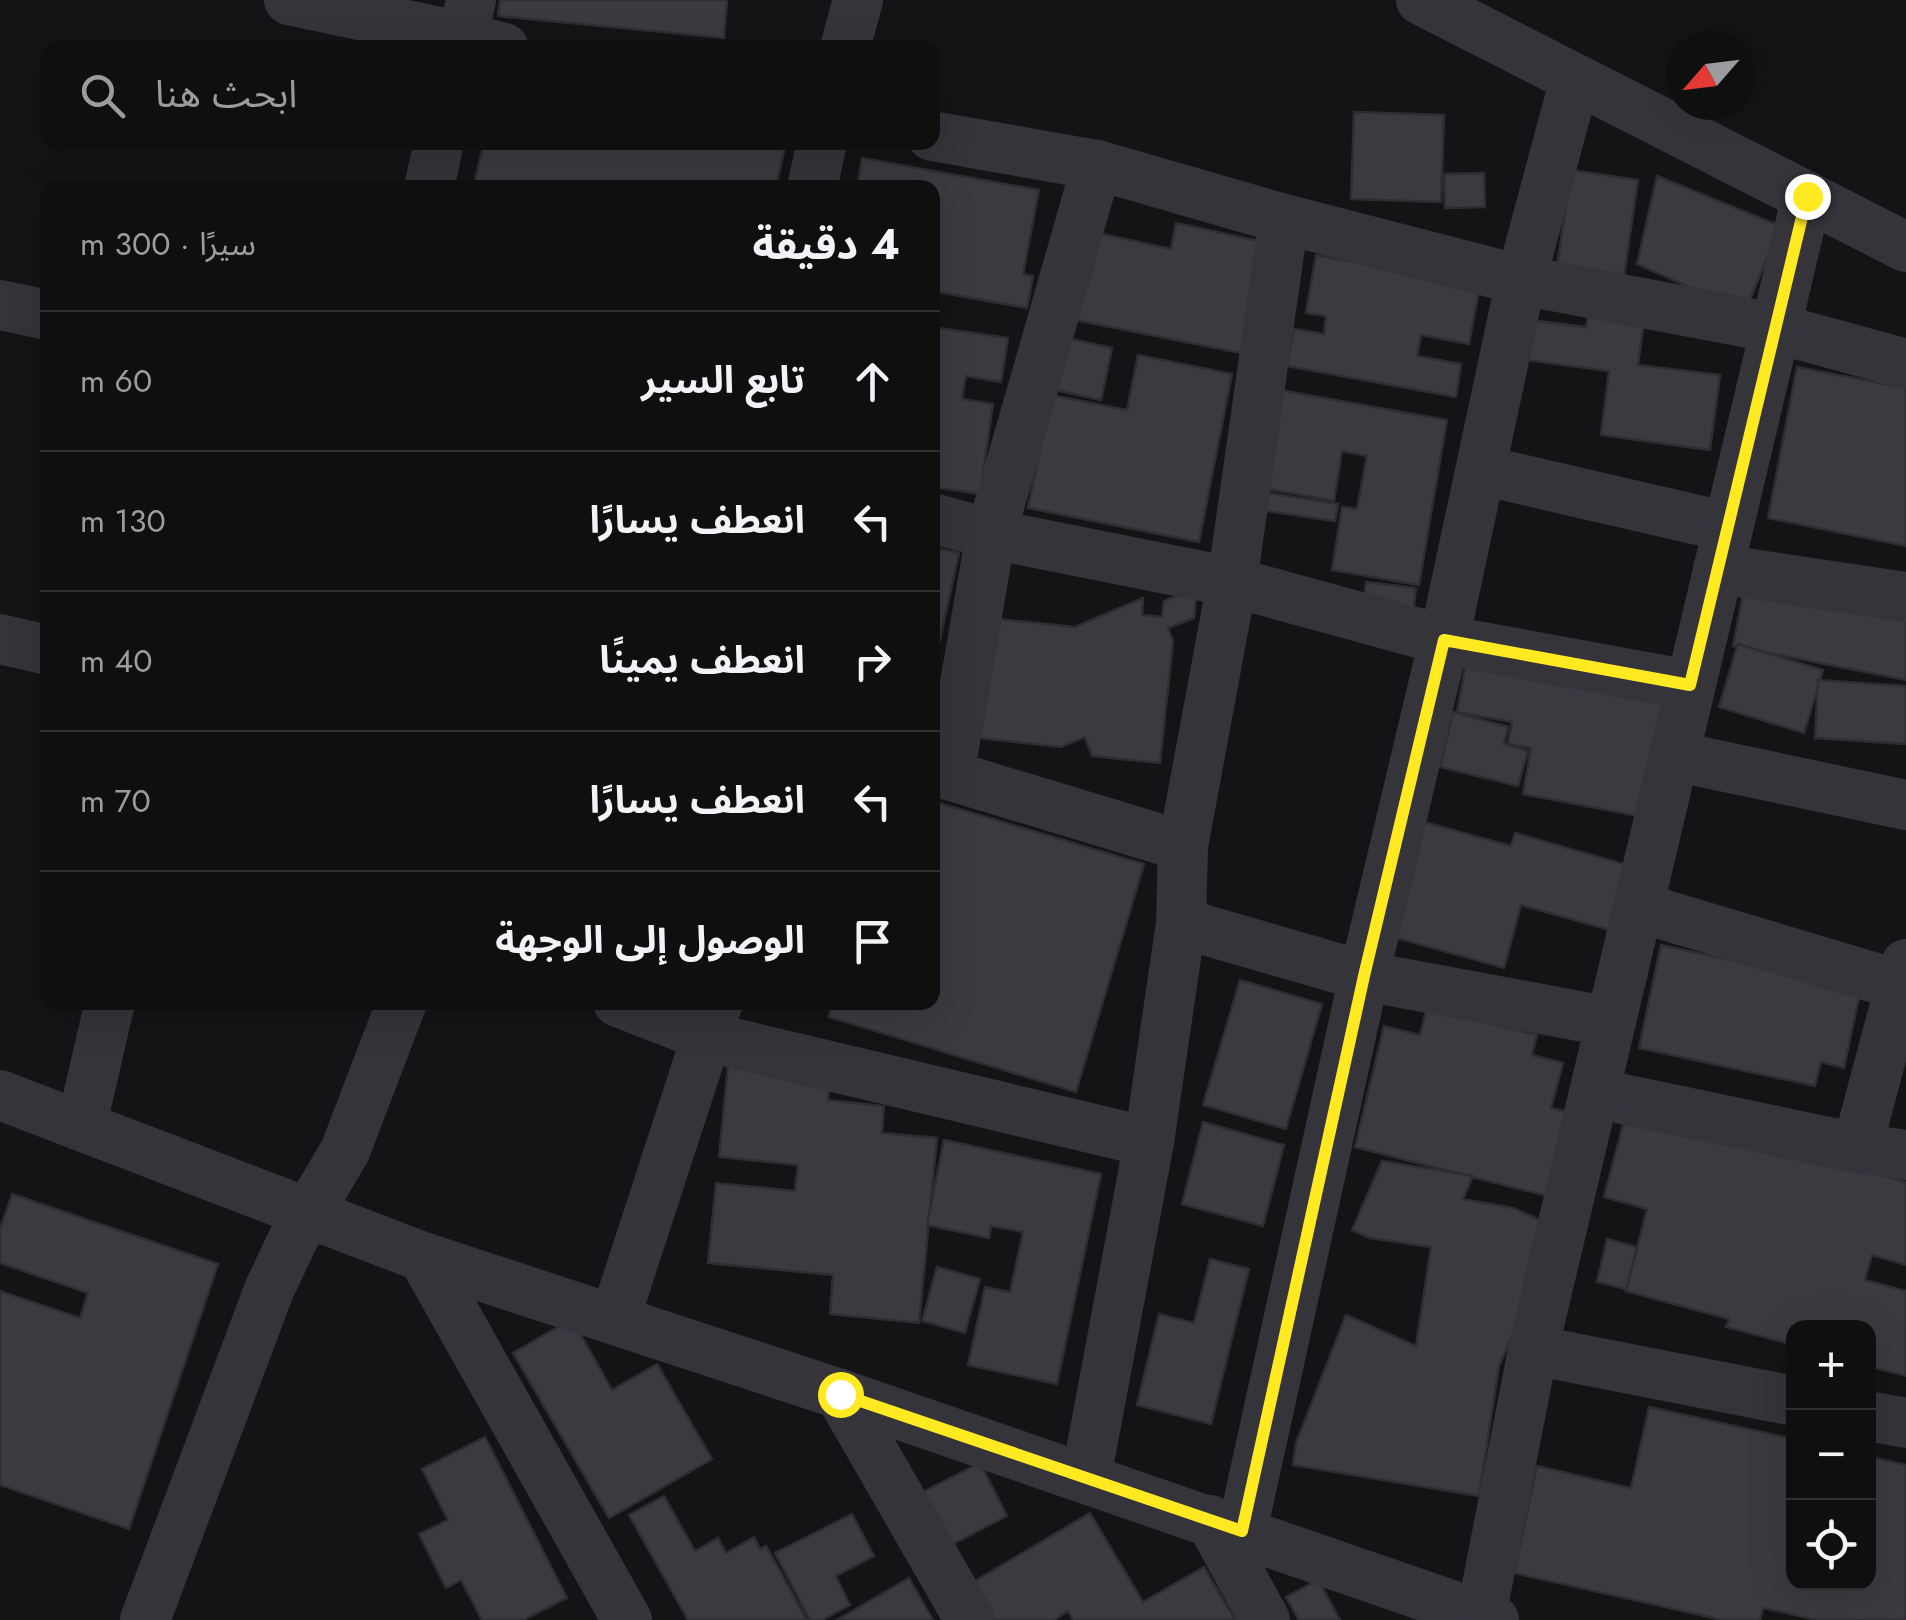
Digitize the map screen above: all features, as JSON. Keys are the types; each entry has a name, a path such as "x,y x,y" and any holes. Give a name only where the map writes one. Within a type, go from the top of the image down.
{"street":[{"path":"289,0 475,33"},
{"path":"848,40 858,0"},
{"path":"1421,0 1906,247"},
{"path":"1265,1620 1226,1526 1364,976 1444,640 1520,280 1574,79"},
{"path":"940,137 1098,166 1520,280 1776,328 1906,364"},
{"path":"431,180 437,150"},
{"path":"814,180 820,150"},
{"path":"1098,166 991,534 940,772 1184,846"},
{"path":"4,1110 82,1124 423,1257 840,1394 1488,1618 1533,1350 1807,196"},
{"path":"1086,1478 1149,1142 1181,923 1184,846 1232,582 1284,219"},
{"path":"0,305 40,313"},
{"path":"1482,470 1723,548 1906,596"},
{"path":"940,520 1232,582 1444,640 1690,685"},
{"path":"0,640 40,648"},
{"path":"1674,756 1906,805"},
{"path":"1638,907 1904,979 1857,1148"},
{"path":"1181,923 1364,976 1611,1022"},
{"path":"82,1124 108,1010"},
{"path":"146,1620 269,1290 345,1151 399,1010"},
{"path":"660,1010 713,1020 1149,1142"},
{"path":"615,1318 713,1020"},
{"path":"1594,1092 1906,1155"},
{"path":"423,1257 627,1620"},
{"path":"1533,1350 1786,1399"},
{"path":"840,1394 970,1620"},
{"path":"1876,1417 1906,1423"}],"building":[{"path":"500,0 727,0 724,38 498,16"},
{"path":"1354,112 1444,115 1441,202 1351,199"},
{"path":"482,150 784,150 778,180 475,180"},
{"path":"862,158 1039,190 1023,274 1033,276 1027,308 940,292 940,180 858,180"},
{"path":"1571,170 1638,180 1624,276 1557,267"},
{"path":"1484,173 1485,207 1445,208 1444,174"},
{"path":"1657,176 1780,226 1745,312 1637,264"},
{"path":"1176,223 1263,242 1241,353 1071,319 1088,231 1171,249"},
{"path":"1316,255 1480,285 1469,344 1421,335 1417,356 1461,364 1456,397 1287,366 1294,329 1324,334 1326,316 1306,313"},
{"path":"1589,306 1645,314 1638,365 1720,375 1710,450 1601,435 1609,371 1526,360 1531,320 1586,327"},
{"path":"940,328 1008,338 1001,382 966,376 962,399 993,404 980,494 940,488"},
{"path":"1067,338 1112,348 1101,400 1055,390"},
{"path":"1138,355 1232,374 1199,542 1028,508 1051,395 1127,410"},
{"path":"1797,367 1906,388 1906,546 1768,518"},
{"path":"1274,389 1447,420 1419,585 1332,570 1342,507 1357,509 1367,456 1342,451 1334,501 1257,487"},
{"path":"1262,492 1338,504 1335,521 1260,510"},
{"path":"940,549 959,553 940,639"},
{"path":"1366,582 1416,588 1412,622 1362,616"},
{"path":"1745,583 1906,614 1906,680 1733,646"},
{"path":"1197,587 1194,618 1168,628 1173,641 1160,763 1092,756 1085,737 1061,747 980,738 1000,619 1075,627 1143,598 1142,615 1162,617 1164,601"},
{"path":"1738,644 1823,670 1804,733 1719,707"},
{"path":"1468,652 1667,689 1644,817 1523,794 1531,748 1508,744 1512,722 1457,712"},
{"path":"1818,680 1906,686 1906,744 1815,738"},
{"path":"1453,712 1508,727 1504,744 1528,751 1518,786 1440,767"},
{"path":"940,803 1144,864 1076,1092 829,1017 831,1010 940,1010"},
{"path":"1424,822 1511,846 1515,833 1627,865 1610,930 1521,905 1504,968 1393,937"},
{"path":"1661,945 1861,988 1844,1068 1821,1062 1815,1086 1639,1048"},
{"path":"1240,980 1322,1004 1286,1129 1203,1105"},
{"path":"1427,1007 1537,1035 1532,1055 1563,1063 1551,1108 1580,1115 1559,1199 1355,1147 1384,1026 1420,1035"},
{"path":"729,1056 831,1066 828,1100 884,1106 882,1133 937,1138 919,1323 830,1314 833,1275 708,1263 716,1183 795,1191 798,1165 719,1157"},
{"path":"1628,1106 1906,1182 1906,1265 1872,1255 1865,1280 1906,1291 1906,1376 1876,1368 1876,1320 1786,1320 1786,1343 1726,1327 1729,1319 1626,1291 1647,1209 1604,1197"},
{"path":"1203,1122 1284,1145 1263,1226 1182,1204"},
{"path":"944,1140 1101,1174 1057,1384 968,1365 985,1287 1010,1292 1023,1232 991,1226 989,1238 927,1225"},
{"path":"1382,1161 1473,1176 1463,1199 1513,1208 1540,1220 1527,1302 1499,1366 1479,1496 1293,1465 1296,1443 1346,1315 1416,1346 1431,1247 1370,1238 1352,1230"},
{"path":"12,1194 218,1264 129,1529 0,1485 0,1291 80,1318 88,1293 0,1263 0,1229"},
{"path":"1607,1239 1637,1247 1626,1289 1597,1282"},
{"path":"1210,1259 1249,1269 1211,1424 1137,1405 1159,1314 1194,1323"},
{"path":"937,1267 980,1279 965,1333 922,1321"},
{"path":"572,1319 612,1390 657,1364 712,1459 609,1518 513,1353"},
{"path":"1649,1407 1786,1437 1786,1590 1876,1590 1876,1458 1906,1465 1906,1620 1817,1620 1763,1608 1760,1620 1723,1620 1514,1573 1537,1466 1631,1488"},
{"path":"485,1437 567,1598 523,1620 482,1620 461,1580 446,1588 419,1534 448,1520 422,1469"},
{"path":"980,1463 1007,1516 945,1548 919,1494"},
{"path":"664,1496 695,1551 718,1538 726,1553 754,1537 760,1549 766,1546 807,1620 688,1620 629,1515"},
{"path":"1090,1513 1143,1602 1204,1567 1235,1620 1073,1620 1068,1611 1054,1620 991,1620 970,1584"},
{"path":"852,1514 874,1556 836,1576 850,1605 822,1620 810,1620 775,1553"},
{"path":"909,1578 933,1620 837,1620"},
{"path":"1318,1580 1340,1620 1299,1620 1286,1597"}],"route":[{"path":"840,1394 1242,1531 1364,976 1444,640 1690,685 1807,196"}]}
